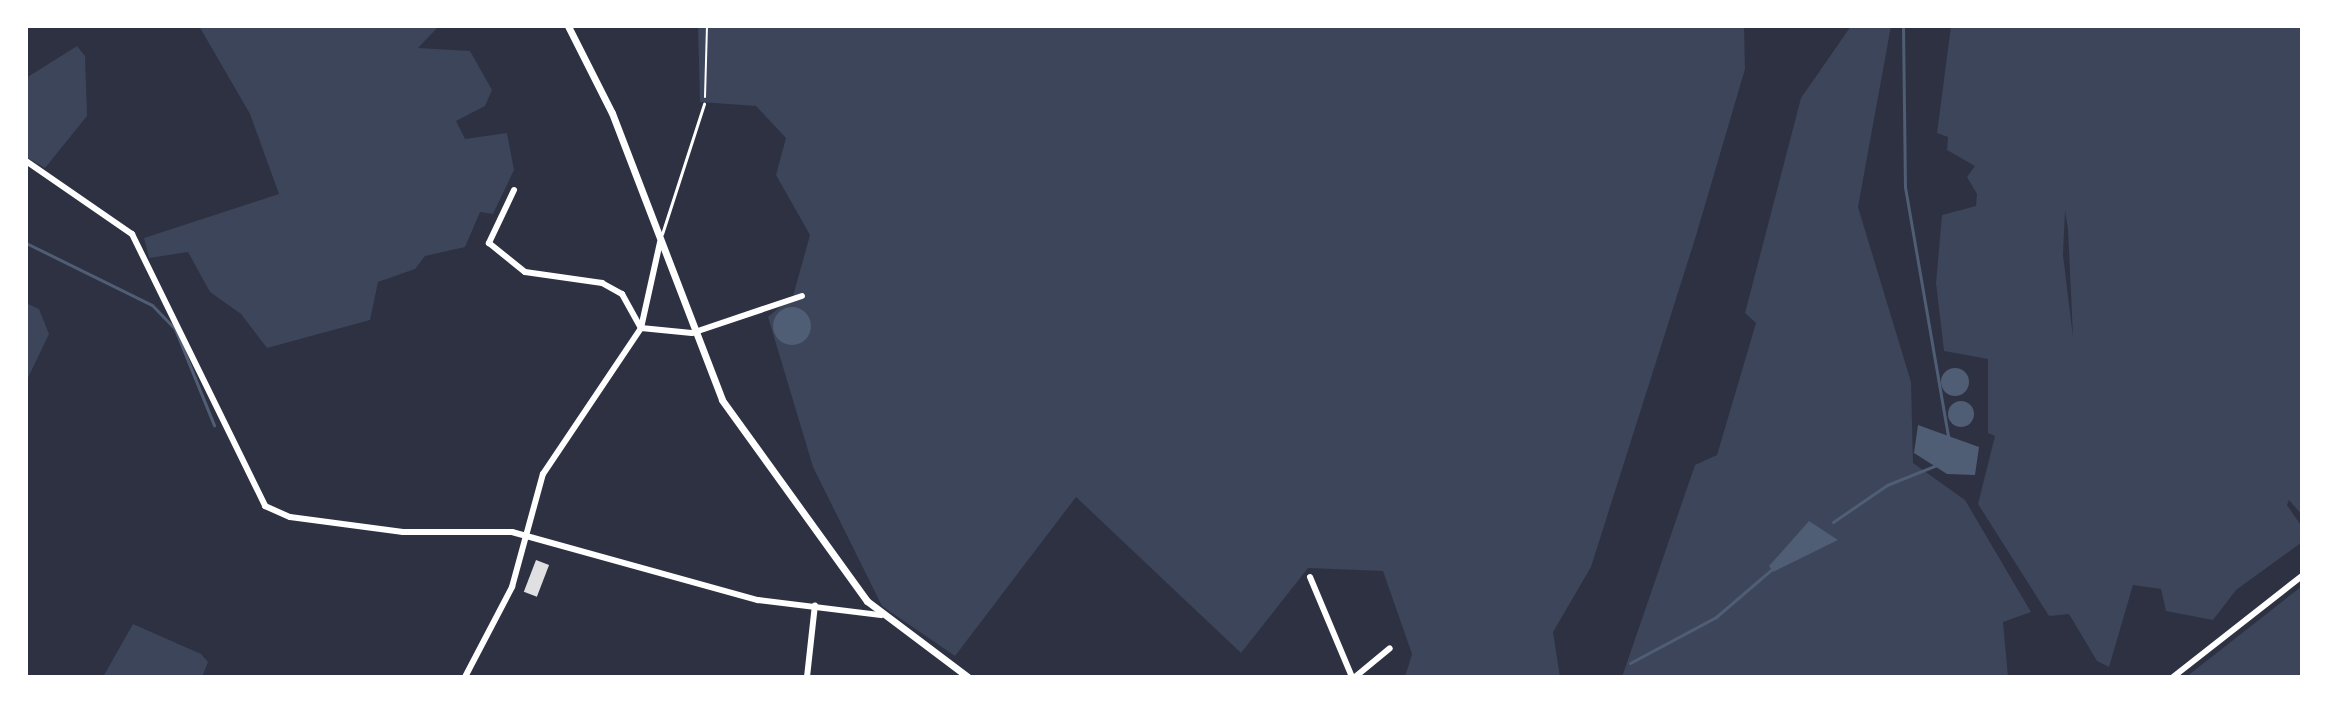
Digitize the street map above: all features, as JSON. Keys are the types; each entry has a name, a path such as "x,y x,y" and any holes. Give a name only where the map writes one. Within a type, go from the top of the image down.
{"street":[{"path":"568,26 662,234 692,333 722,400 881,615 968,677"},
{"path":"26,161 132,234 265,506 290,517 403,532 525,534 758,600 881,615"},
{"path":"514,190 489,243 525,272 602,283 622,294 641,328"},
{"path":"465,677 512,587 543,474 641,328 662,234"},
{"path":"641,328 692,333 802,296"},
{"path":"2173,677 2302,576"},
{"path":"1310,577 1354,677 1390,648"},
{"path":"807,677 815,605"}],"lane":[{"path":"662,234 704,104"}],"path":[{"path":"704,104 707,26"}],"shaded area":[{"path":"199,26 439,26 418,48 470,51 492,90 485,106 456,121 465,139 507,133 514,170 493,214 480,212 465,247 425,256 415,269 378,282 370,320 267,348 241,314 210,292 188,252 149,258 144,238 279,194 250,114"},
{"path":"698,26 1744,26 1745,69 1695,239 1591,567 1553,632 1560,677 1405,677 1412,654 1383,571 1308,568 1241,653 1076,497 955,656 882,606 813,467 768,317 793,296 810,235 776,175 786,138 756,106 700,102"},
{"path":"1851,26 1891,26 1858,207 1911,382 1913,463 1965,500 2031,612 2003,622 2008,677 1622,677 1695,465 1717,455 1756,323 1745,313 1801,98"},
{"path":"1951,26 2302,26 2302,515 2289,500 2287,505 2302,527 2302,542 2236,590 2213,620 2166,611 2161,589 2133,585 2109,667 2097,661 2069,614 2049,616 1978,504 1995,436 1988,433 1988,359 1944,351 1936,283 1942,215 1976,206 1977,194 1967,177 1975,166 1947,150 1948,137 1937,133","holes":["2065,211 2073,337 2063,255"]},
{"path":"77,46 85,56 87,116 45,168 26,157 26,78"},
{"path":"26,303 39,309 49,334 26,382"},
{"path":"792,307 806,312 811,326 806,340 792,345 778,340 773,326 778,312"},
{"path":"1955,368 1965,372 1969,382 1965,392 1955,396 1945,392 1941,382 1945,372"},
{"path":"1961,401 1970,405 1974,414 1970,423 1961,427 1952,423 1948,414 1952,405"},
{"path":"1918,425 1979,447 1975,475 1947,474 1914,453"},
{"path":"1809,521 1838,540 1773,572 1769,566"},
{"path":"2302,586 2302,677 2186,677"},
{"path":"133,624 201,654 208,662 202,677 103,677"}],"building":[{"path":"536,560 549,565 537,597 524,592"}],"waterway":[{"path":"1903,26 1905,187 1948,436"},
{"path":"26,243 152,305 175,329 214,425"},
{"path":"1833,522 1887,485 1937,465"},
{"path":"1630,663 1716,617 1772,569"}]}
